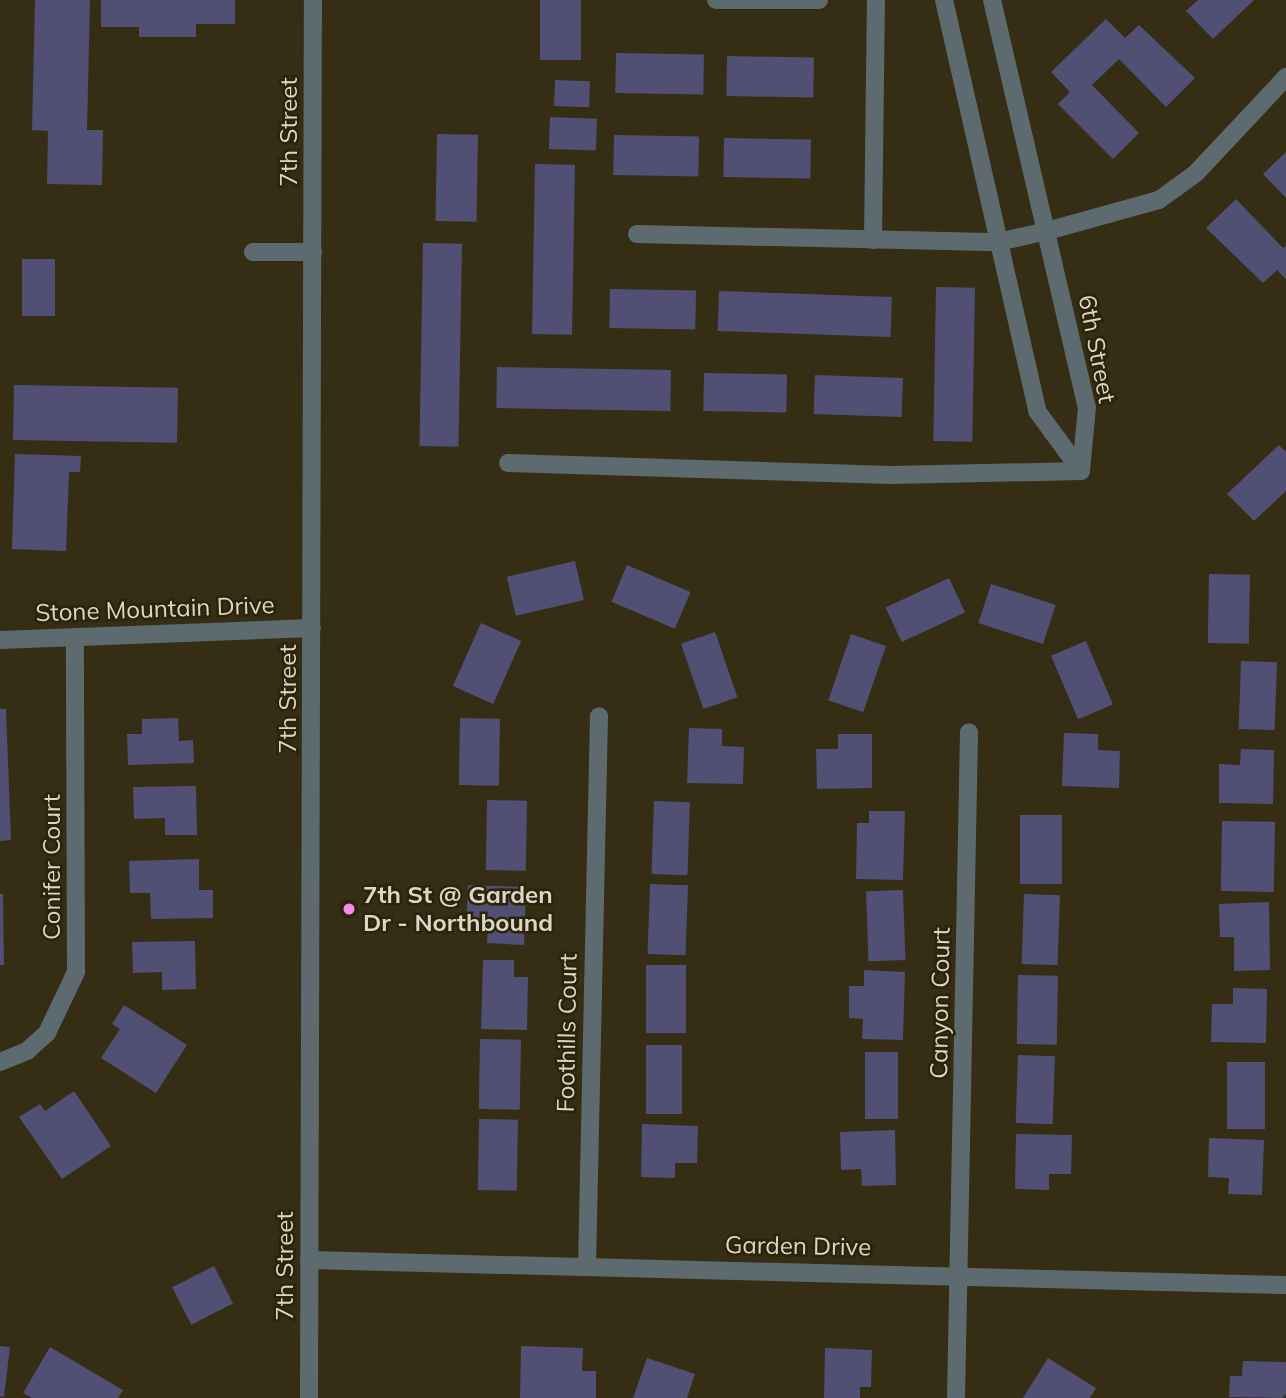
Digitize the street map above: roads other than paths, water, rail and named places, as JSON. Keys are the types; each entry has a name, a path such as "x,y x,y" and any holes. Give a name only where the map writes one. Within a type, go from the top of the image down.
{"street":[{"name":"7th Street","path":"309,1398 313,0"},
{"path":"716,0 819,0"},
{"path":"873,240 876,0"},
{"path":"944,0 1038,411 1081,471"},
{"name":"6th Street","path":"992,0 1087,407 1081,471"},
{"path":"636,234 998,242 1047,231 1158,200 1196,173 1286,77"},
{"path":"253,252 313,252"},
{"path":"508,463 891,475 1081,471"},
{"name":"Stone Mountain Drive","path":"0,640 312,628"},
{"name":"Conifer Court","path":"0,1062 27,1051 47,1033 76,972 75,637"},
{"name":"Foothills Court","path":"587,1266 599,716"},
{"name":"Canyon Court","path":"956,1398 969,732"},
{"name":"Garden Drive","path":"309,1261 1286,1285"}],"place":[{"name":"7th St @ Garden Dr - Northbound","path":"349,909"}]}
